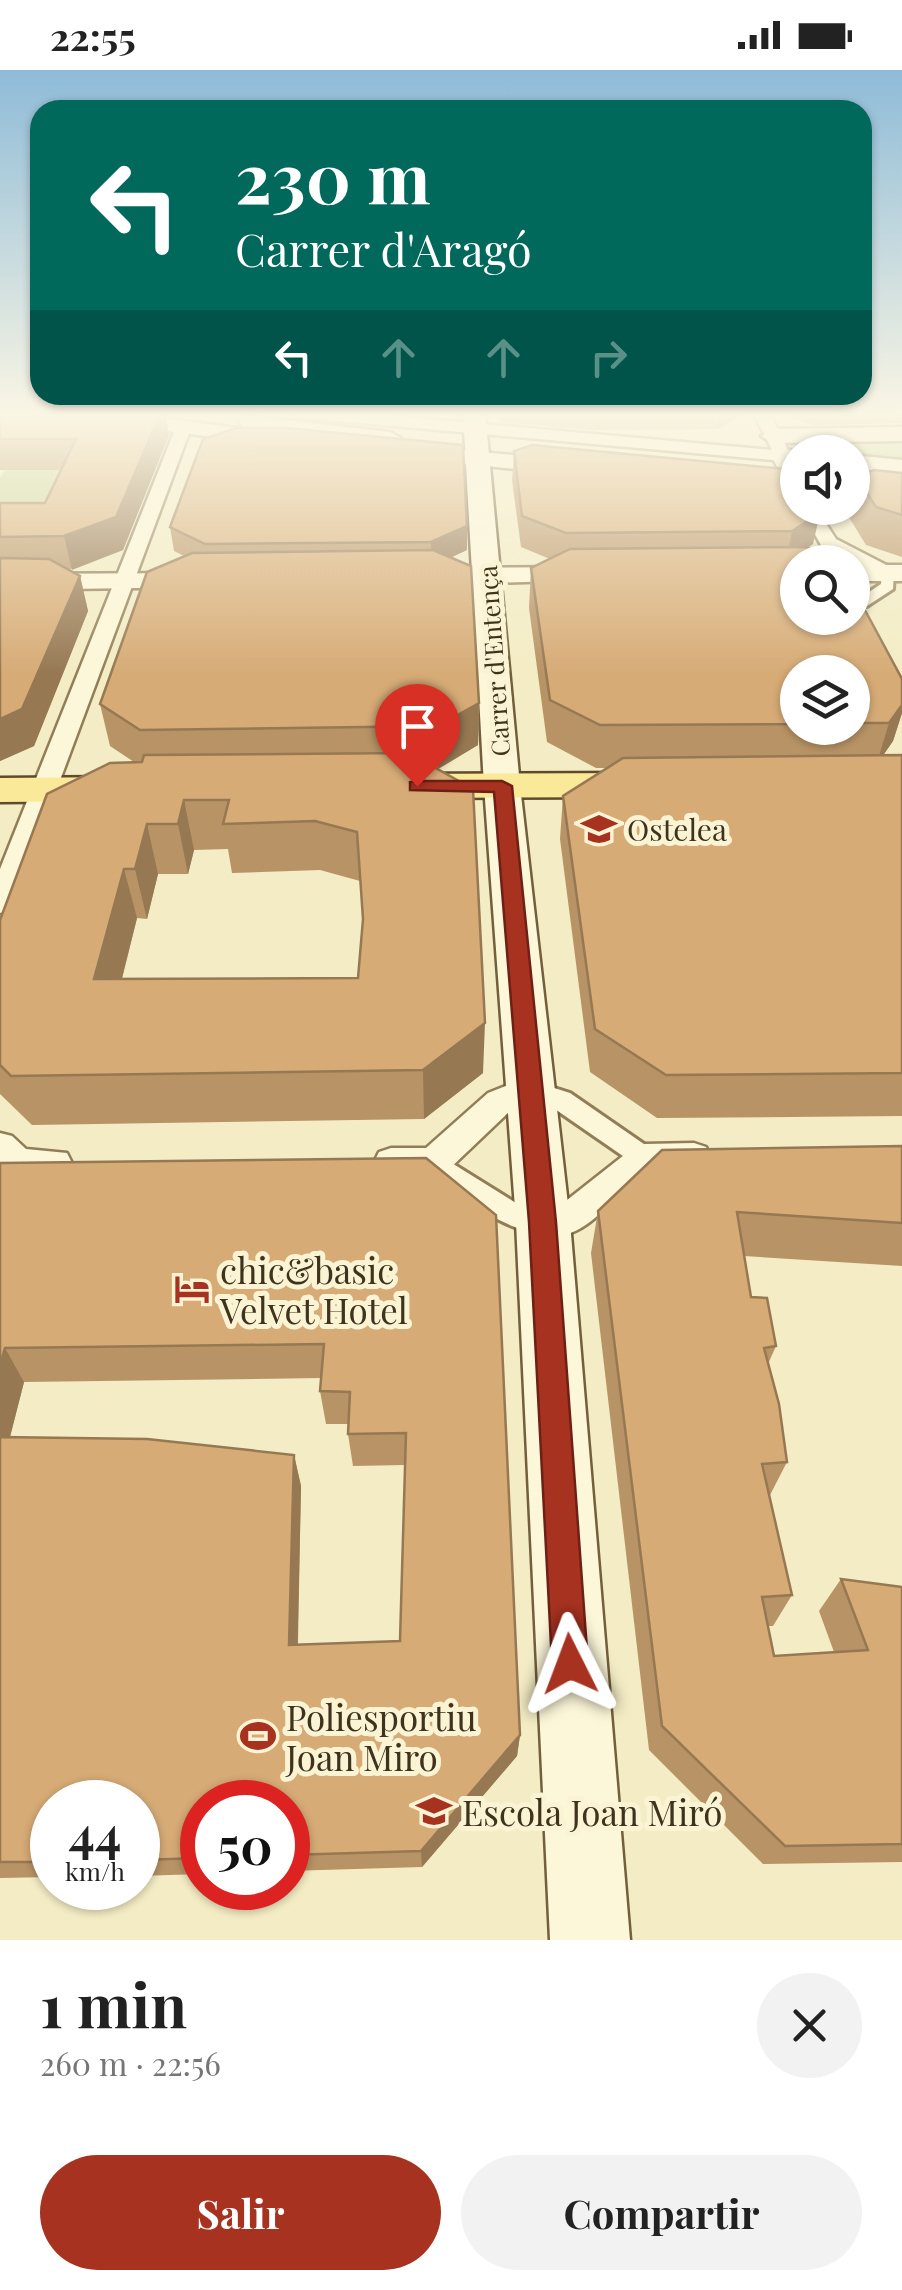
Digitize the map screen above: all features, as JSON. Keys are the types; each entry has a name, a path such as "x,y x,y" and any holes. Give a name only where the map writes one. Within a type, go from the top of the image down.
{"main road":[{"name":"Carrer d'Entença","path":"480,499 502,786 513,1096 557,1220 590,1940"},
{"path":"360,787 690,784"},
{"path":"0,790 172,788"}],"street":[{"path":"0,904 156,499"},
{"path":"814,525 821,548 879,571 888,586 870,600"},
{"path":"420,577 617,575"},
{"path":"0,582 230,580"},
{"path":"434,1162 513,1096 561,1100 645,1158"},
{"path":"355,1162 434,1162 518,1218 557,1220 645,1158 724,1156"},
{"path":"6,1161 97,1163"}],"green space":[{"path":"0,499 105,499 96,518 0,518"}],"building":[{"path":"47,499 124,499 116,517 64,536 0,537 0,503 45,503"},
{"path":"180,499 466,499 467,526 431,542 205,544 170,527"},
{"path":"520,499 780,499 780,525 801,525 792,531 566,533 522,516"},
{"path":"871,499 902,499 902,515 876,507"},
{"path":"780,547 780,635 870,635 870,619 902,679 902,705 889,723 870,723 870,655 780,655 780,724 600,725 550,700 531,568 570,549"},
{"path":"433,550 471,566 479,703 438,726 140,730 100,704 147,572 192,553"},
{"path":"0,558 49,559 80,576 22,709 0,719"},
{"path":"409,753 473,789 485,1023 423,1070 11,1076 0,1065 0,920 47,794 110,763 142,762 144,755","holes":["184,800 229,800 223,824 315,821 357,832 363,919 358,978 94,979 124,869 135,869 147,824 178,824"]},
{"path":"902,755 902,1073 666,1075 595,1029 563,796 623,758"},
{"path":"902,1146 902,1223 737,1212 751,1297 767,1298 776,1346 764,1348 779,1404 787,1462 762,1464 792,1595 762,1597 774,1656 868,1650 841,1579 902,1587 902,1844 785,1846 662,1726 598,1211 662,1150"},
{"path":"426,1158 496,1215 520,1735 421,1851 310,1854 310,1780 180,1780 180,1859 160,1859 160,1780 30,1780 30,1862 0,1862 0,1437 147,1439 294,1455 289,1645 400,1641 406,1433 348,1434 350,1392 320,1391 324,1344 5,1348 0,1365 0,1163"}],"place":[{"name":"Ostelea","path":"599,829"},
{"name":"chic&basic Velvet Hotel","path":"192,1289"},
{"name":"Poliesportiu Joan Miro","path":"258,1736"},
{"name":"Escola Joan Miró","path":"434,1811"}],"route":[{"path":"417,786 502,786 542,1222 570,1664"}]}
